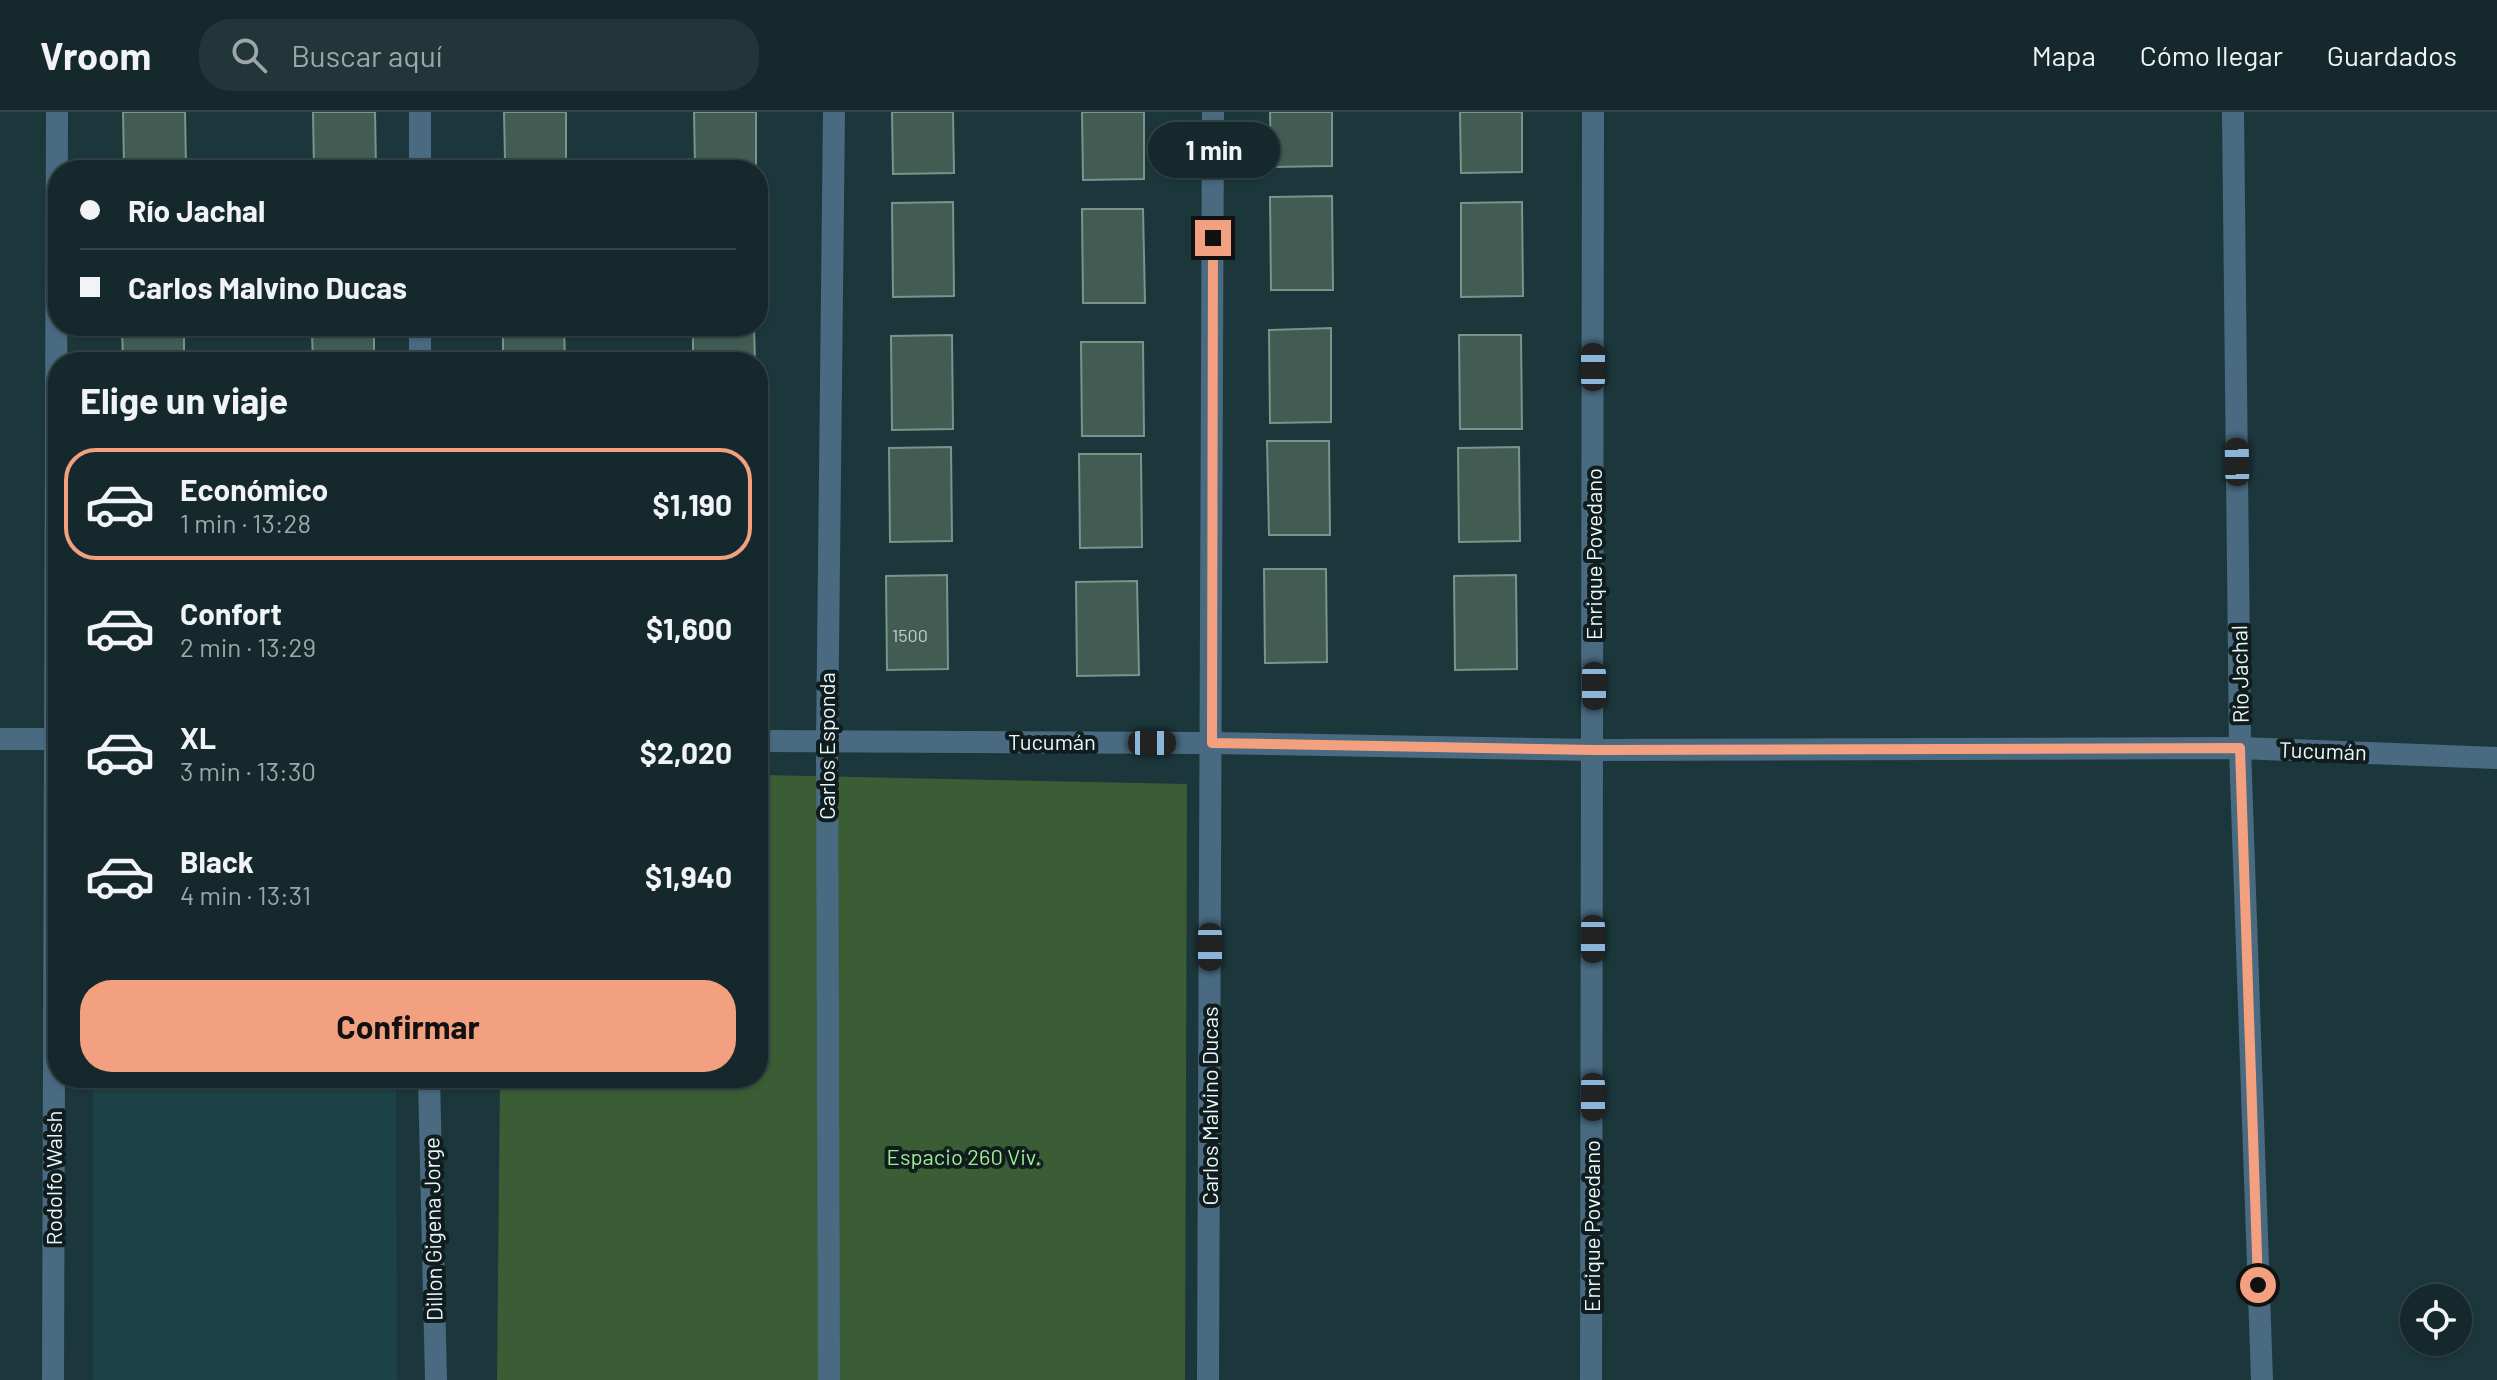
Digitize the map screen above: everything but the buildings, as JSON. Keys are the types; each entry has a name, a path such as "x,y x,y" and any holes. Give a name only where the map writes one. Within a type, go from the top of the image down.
{"street":[{"name":"Rodolfo Walsh","path":"57,112 57,160"},
{"path":"420,112 420,160"},
{"name":"Carlos Esponda","path":"829,1380 827,742 834,112"},
{"name":"Carlos Malvino Ducas","path":"1208,1380 1213,112"},
{"name":"Enrique Povedano","path":"1591,1380 1593,112"},
{"name":"Río Jachal","path":"2233,112 2240,748 2262,1380"},
{"path":"0,739 48,739"},
{"name":"Tucumán","path":"768,741 1212,743 1594,750 2240,748 2497,758"},
{"name":"Rodolfo Walsh","path":"53,1380 54,1088"},
{"name":"Dillon Gigena Jorge","path":"429,1088 436,1380"}],"shaded area":[{"path":"93,1088 396,1088 397,1380 93,1380"}],"green space":[{"name":"Espacio 260 Viv.","path":"768,775 1187,784 1185,1380 497,1380 500,1088 768,1088"}],"route":[{"path":"1213,238 1212,743 1594,750 2240,748 2258,1285"}]}
